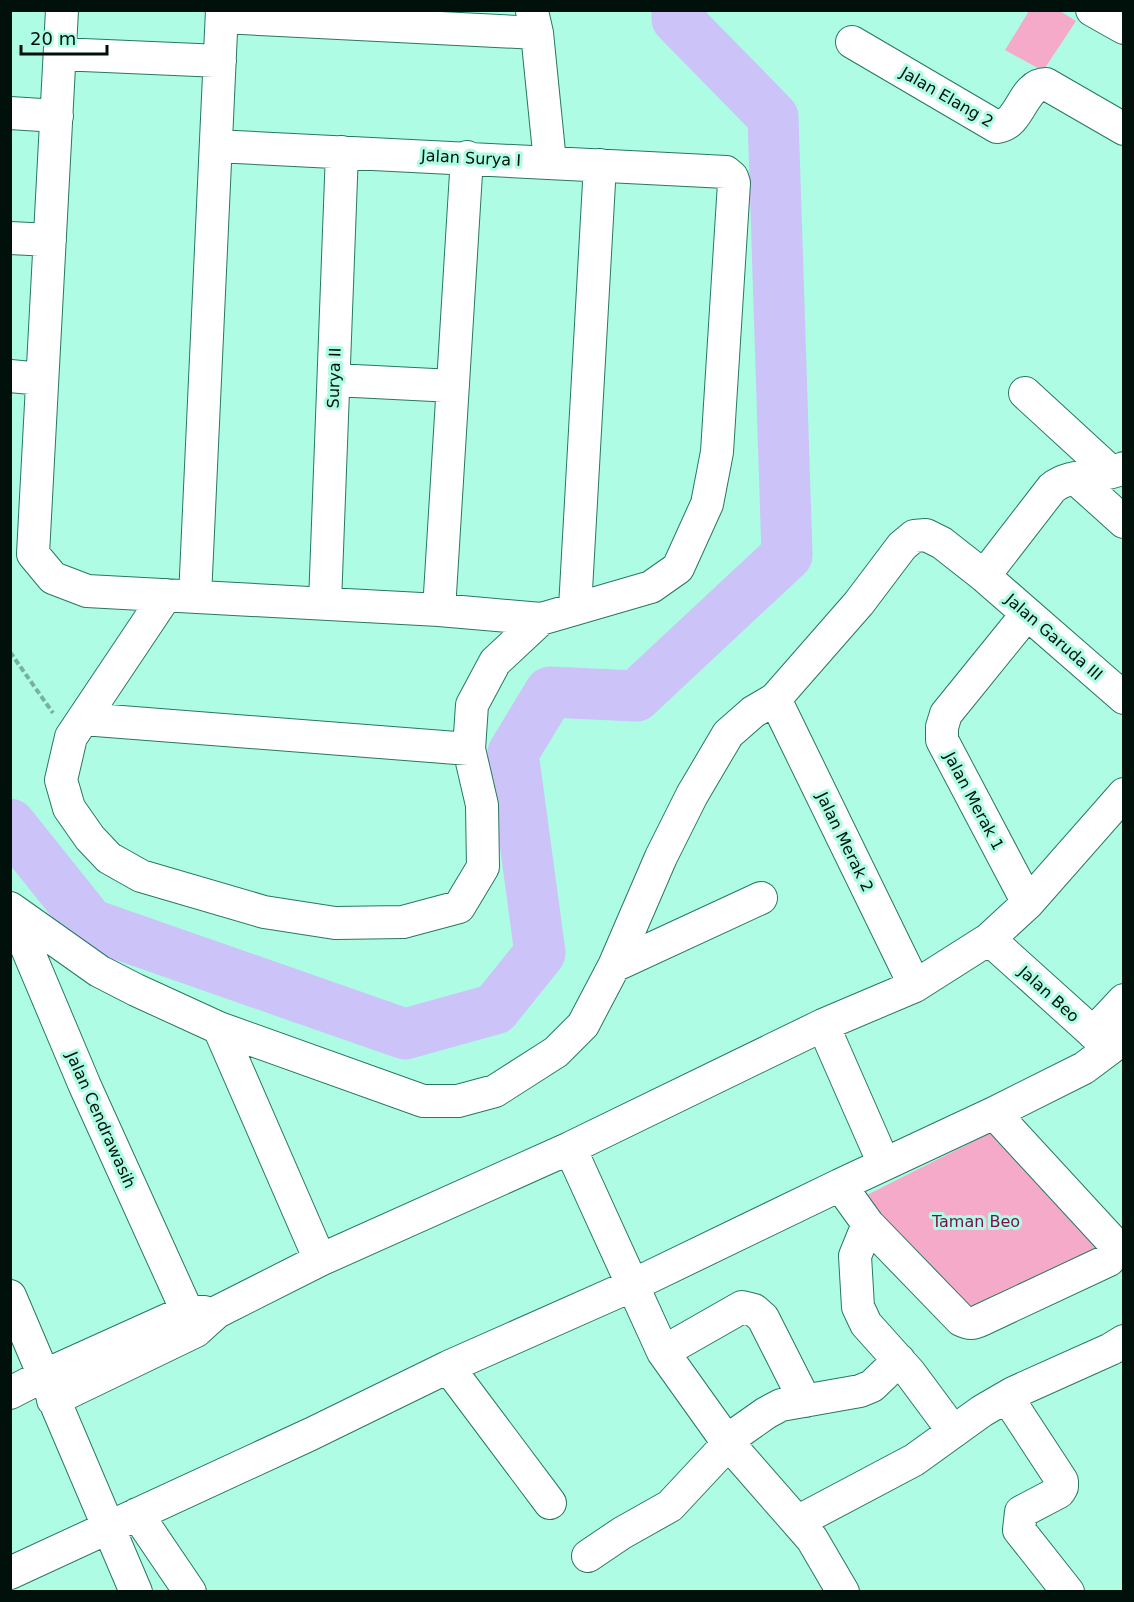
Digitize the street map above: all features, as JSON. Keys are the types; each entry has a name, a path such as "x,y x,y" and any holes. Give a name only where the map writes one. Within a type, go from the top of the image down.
{"street":[{"path":"62,10 42,379 23,513 33,554 53,578 87,591 439,610 541,619 575,608 600,165"},
{"path":"1092,10 1124,28"},
{"path":"541,619 495,662 472,705 469,749 482,804 483,867 459,907 403,922 335,923 264,912 141,876 109,858 90,838 69,808 60,780 77,728 181,596 216,146 222,14 535,22 550,162"},
{"name":"Jalan Elang 2","path":"852,42 997,128 1004,127 1010,122 1034,88 1046,84 1124,129"},
{"path":"60,54 220,61"},
{"path":"10,113 57,116"},
{"name":"Jalan Surya I","path":"216,146 726,172 732,177 734,183 717,453 707,504 678,568 651,587 575,608"},
{"name":"Surya II","path":"325,603 342,152"},
{"path":"439,610 466,158"},
{"path":"10,238 50,240"},
{"path":"10,376 42,379"},
{"path":"335,380 453,386"},
{"path":"1025,393 1117,470"},
{"path":"984,576 1052,488 1062,479 1117,470"},
{"path":"1076,478 1124,522"},
{"name":"Jalan Garuda III","path":"775,699 859,603 902,546 914,536 926,535 942,543 984,576 1124,698"},
{"name":"Jalan Merak 1","path":"1027,614 946,714 942,727 942,740 1028,903"},
{"path":"10,908 99,971 219,1028 423,1101 458,1101 495,1091 556,1052 583,1026 614,966 661,857 704,774 728,734 753,712 775,699"},
{"name":"Jalan Merak 2","path":"775,699 915,986"},
{"path":"77,728 469,749"},
{"path":"10,1393 48,1388 320,1260 570,1148 823,1025 915,986 989,939 1028,903 1124,794"},
{"path":"614,966 761,898"},
{"name":"Jalan Cendrawasih","path":"10,908 85,1086 200,1318"},
{"name":"Jalan Beo","path":"989,939 1109,1040"},
{"path":"10,1573 311,1434 448,1367 633,1286 1084,1068 1109,1040 1124,1000"},
{"path":"823,1025 884,1164"},
{"path":"219,1028 320,1260"},
{"path":"840,1185 868,1224 961,1320 967,1323 973,1324 1109,1260 1115,1250 1111,1240 994,1113"},
{"path":"570,1148 663,1352 728,1443 812,1539 843,1592"},
{"path":"868,1224 855,1256 858,1307 867,1324 899,1360 953,1431"},
{"path":"10,1296 136,1592"},
{"path":"663,1352 742,1307 753,1310 763,1318 805,1401"},
{"path":"797,1522 914,1460 953,1431 1007,1397 1124,1341"},
{"path":"588,1556 622,1533 670,1506 739,1432 766,1413 781,1405 860,1391 872,1386 899,1360"},
{"path":"448,1367 550,1503"},
{"path":"1007,1397 1062,1481 1059,1492 1021,1512 1019,1530 1068,1592"},
{"path":"137,1514 190,1592"}],"path":[{"path":"10,652 77,728"}],"green space":[{"path":"1029,11 1060,11 1076,21 1043,71 1005,50"},
{"name":"Taman Beo","path":"992,1132 1101,1253 967,1316 857,1200"}],"waterway":[{"path":"10,824 90,924 405,1034 495,1009 540,953 513,753 550,692 636,696 787,555 773,117 677,19 677,10"}]}
